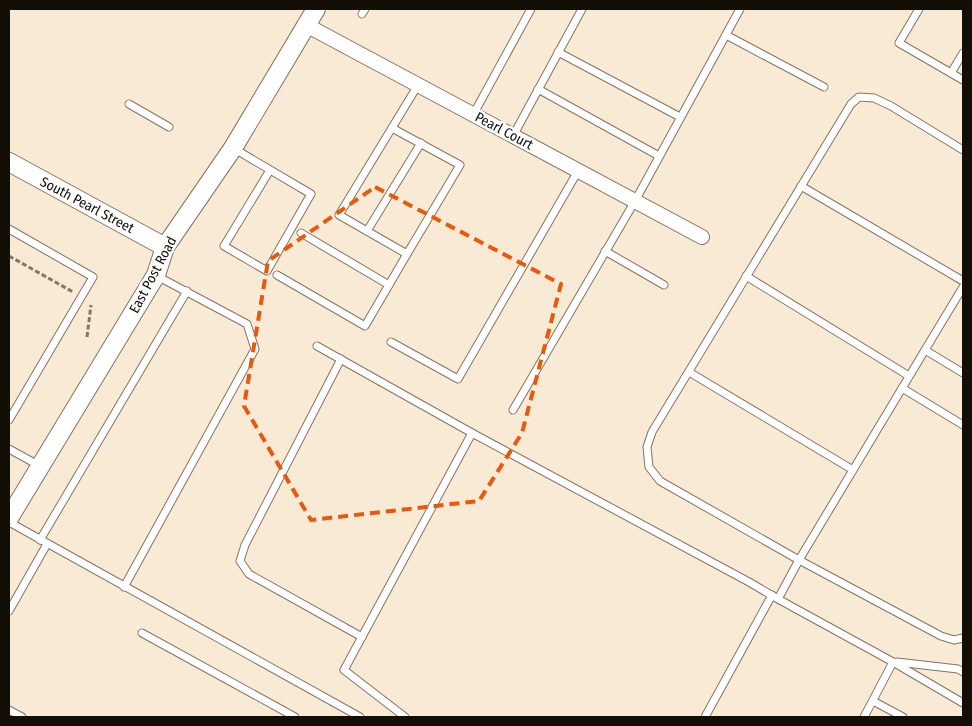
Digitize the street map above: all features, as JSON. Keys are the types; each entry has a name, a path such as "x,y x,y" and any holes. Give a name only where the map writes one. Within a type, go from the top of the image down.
{"street":[{"name":"East Post Road","path":"9,518 156,275 165,247 233,148 316,9"},
{"name":"Pearl Court","path":"306,25 702,237"},
{"name":"South Pearl Street","path":"9,162 165,247"}],"lane":[{"path":"473,115 531,9"},
{"path":"513,136 582,9"},
{"path":"513,410 635,201 740,9"},
{"path":"919,9 899,43 963,80"},
{"path":"726,35 824,87"},
{"path":"558,52 680,118"},
{"path":"951,73 963,54"},
{"path":"408,254 339,215 418,85"},
{"path":"538,89 659,156"},
{"path":"963,150 891,106 874,98 859,97 851,104 652,432 647,447 649,466 660,481 799,560 941,636 954,640 963,638"},
{"path":"129,104 169,128"},
{"path":"277,275 365,326 460,165 392,128"},
{"path":"367,231 421,143"},
{"path":"233,148 311,194 267,271 224,246 270,170"},
{"path":"391,342 458,379 578,171"},
{"path":"801,186 963,282"},
{"path":"9,229 93,277 9,420"},
{"path":"301,234 389,285"},
{"path":"605,251 664,285"},
{"path":"124,587 255,349 247,324 156,275"},
{"path":"746,276 909,376"},
{"path":"705,717 775,597 963,288"},
{"path":"40,540 187,292"},
{"path":"316,346 893,662 963,703"},
{"path":"925,350 963,373"},
{"path":"340,359 245,545 240,560 249,574 362,636"},
{"path":"688,372 853,470"},
{"path":"902,388 963,425"},
{"path":"405,717 344,670 472,433"},
{"path":"9,449 40,466"},
{"path":"9,522 346,714 360,717"},
{"path":"9,611 47,544"},
{"path":"142,633 295,717"},
{"path":"893,662 958,669 963,672"},
{"path":"864,717 893,662"},
{"path":"873,701 903,717"},
{"path":"9,710 22,717"}],"path":[{"path":"9,256 91,302 87,337"}],"highlighted area":[{"path":"375,187 561,284 522,433 479,501 311,520 244,406 268,261"}]}
